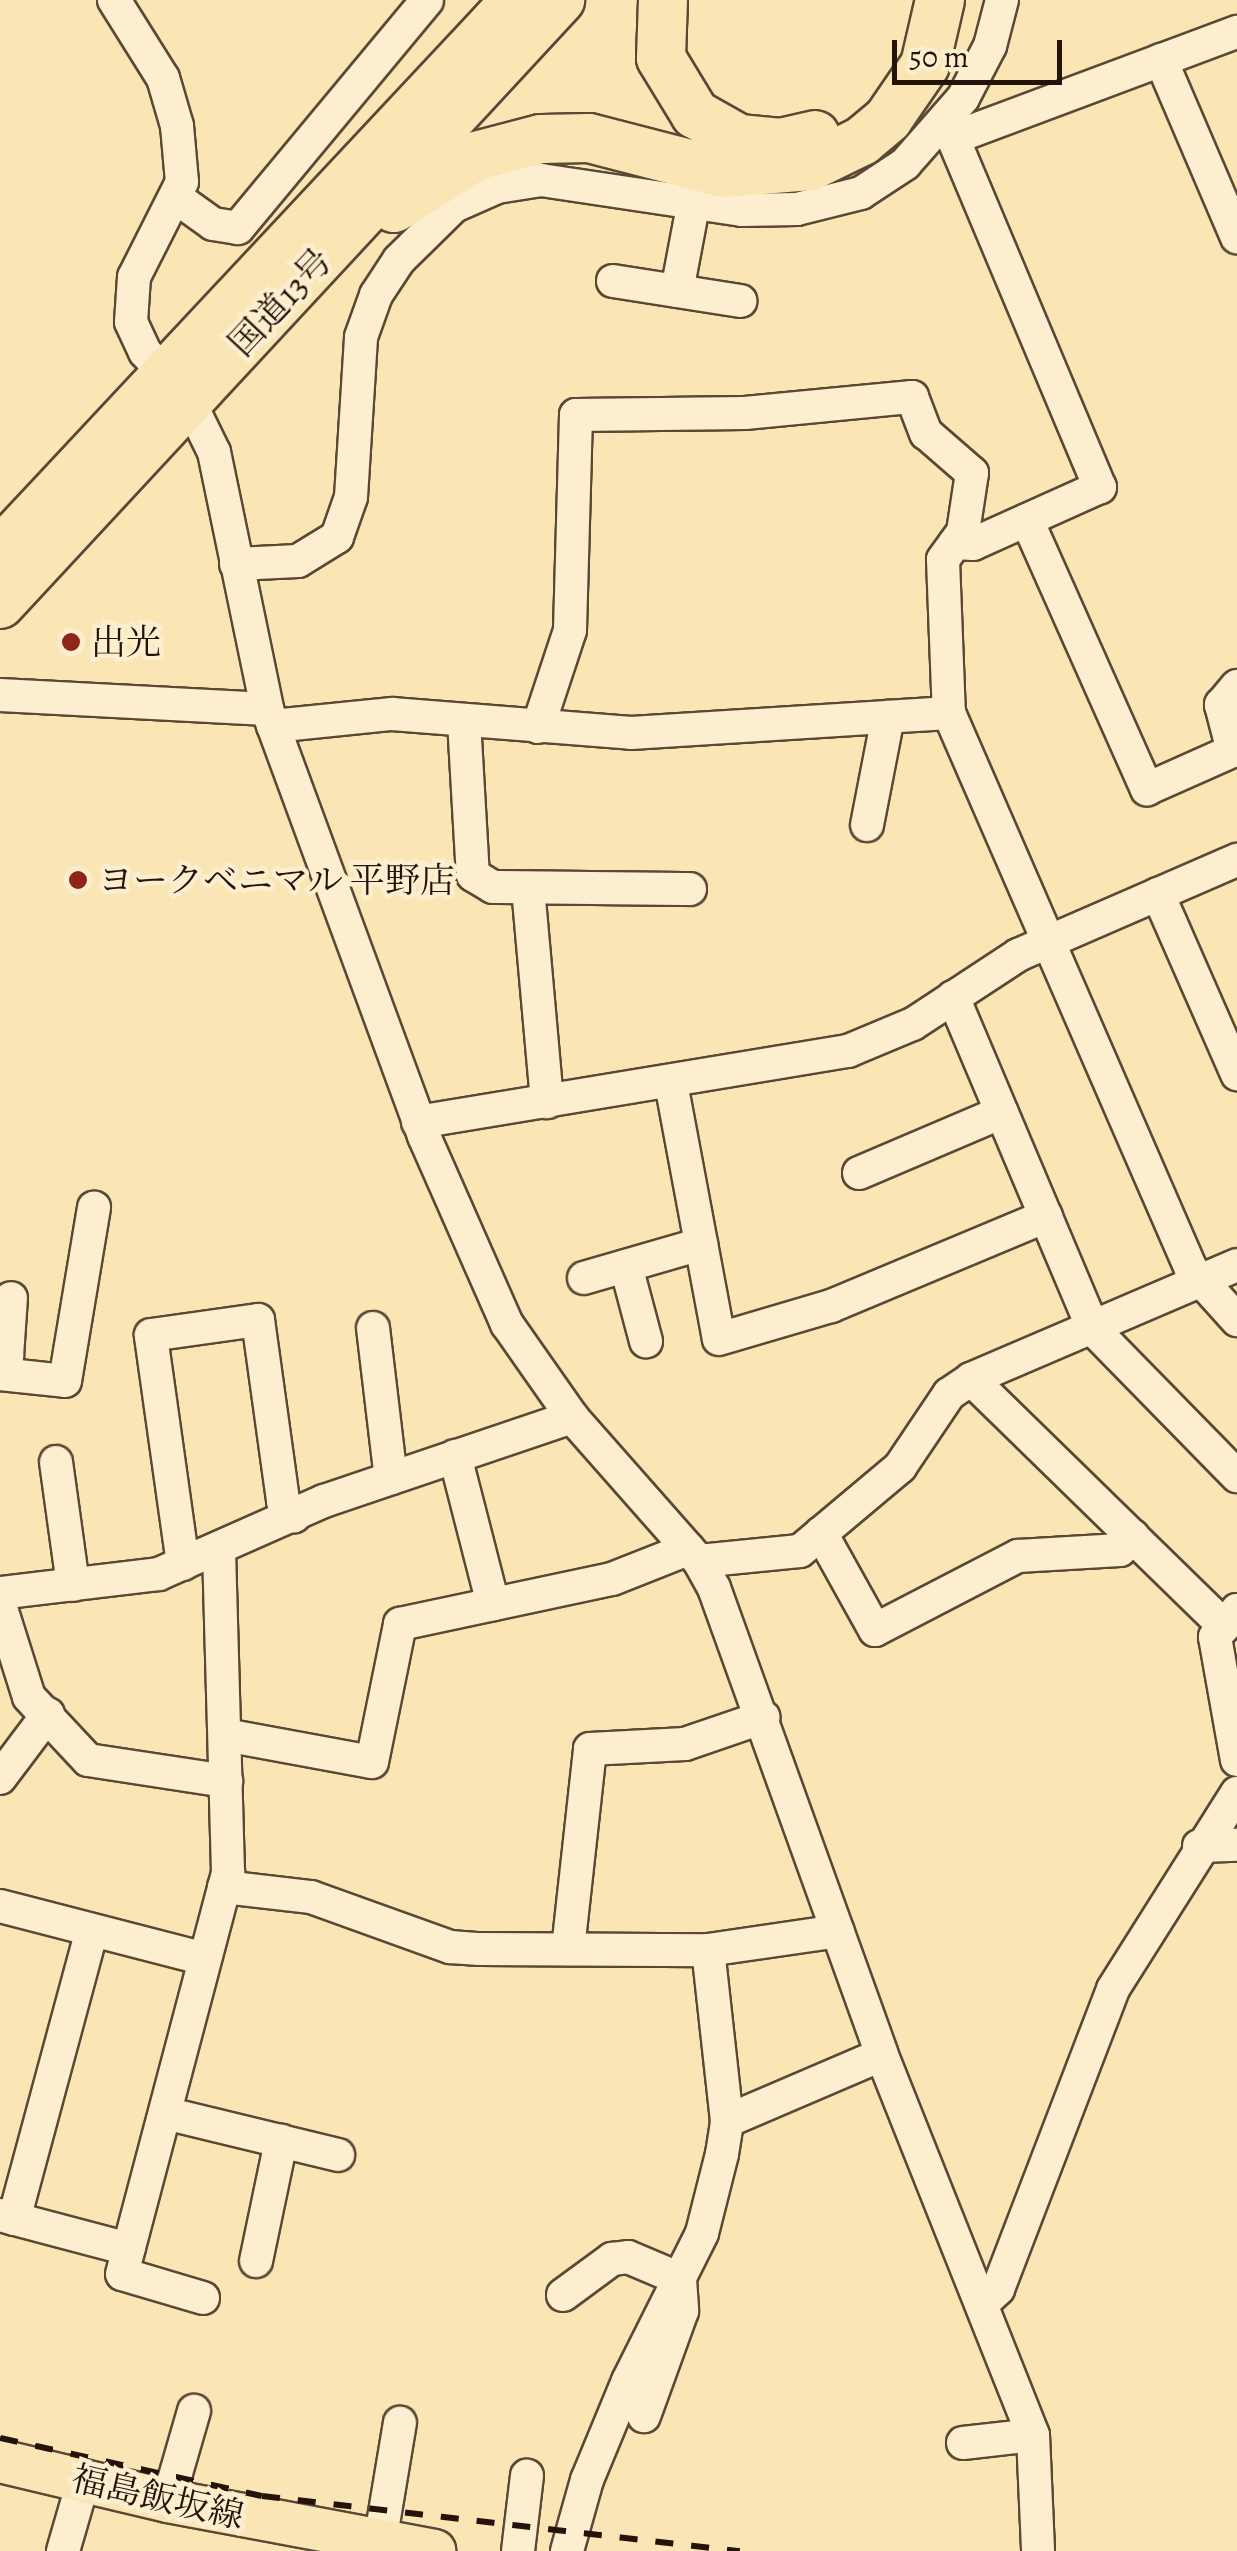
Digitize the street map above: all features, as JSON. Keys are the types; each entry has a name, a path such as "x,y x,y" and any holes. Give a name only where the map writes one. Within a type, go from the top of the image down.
{"highway":[{"name":"国道13号","path":"0,604 478,22 516,0"},
{"name":"国道13号","path":"0,552 176,386 324,254 560,0"},
{"path":"663,0 662,58 684,102 739,138 781,143 821,134 866,103 906,40 913,0"},
{"path":"324,254 451,168 507,145 589,138 702,170 754,174 812,166 842,154 888,118 912,87 934,37 940,0"}],"main road":[{"name":"福島飯坂線","path":"0,2461 168,2501 434,2551"}],"street":[{"path":"114,0 163,78 177,126 178,199 131,292 135,337 176,386 214,452 270,717 418,1122 507,1324 572,1416 694,1555 764,1717 882,2054 1032,2435 1038,2551"},
{"path":"178,199 213,224 238,228 428,0"},
{"path":"955,543 973,544 1100,488 947,133 990,46 1002,0"},
{"path":"236,564 298,560 337,537 351,497 361,337 376,295 454,206 497,187 541,180 742,210 834,203 905,164 947,133 1237,32"},
{"path":"1161,60 1237,236"},
{"path":"677,291 694,201"},
{"path":"613,282 740,301"},
{"path":"538,728 570,630 576,415 745,413 912,396 926,432 972,472 963,532 943,560 949,713 1200,1284 1237,1320"},
{"path":"1027,520 1147,789 1235,750 1221,706 1237,686"},
{"path":"0,695 270,717 392,714 632,733 949,713"},
{"path":"867,825 888,716"},
{"path":"464,721 473,874 493,888 690,888"},
{"path":"418,1122 848,1051 913,1024 1051,940 1237,860"},
{"path":"528,888 547,1102"},
{"path":"1158,894 1237,1074"},
{"path":"953,997 1093,1329 1237,1476"},
{"path":"672,1083 719,1339 831,1306 1046,1216"},
{"path":"859,1173 1002,1112"},
{"path":"11,1298 7,1356 0,1372 65,1381 94,1207"},
{"path":"584,1278 702,1244"},
{"path":"626,1266 646,1341"},
{"path":"225,1736 372,1762 400,1624 612,1579 694,1555 800,1551 900,1467 949,1394 971,1378 1237,1266"},
{"path":"183,1564 150,1335 258,1320 283,1501 294,1516"},
{"path":"373,1328 391,1478"},
{"path":"971,1378 1133,1536 1231,1618 1215,1637 1237,1760"},
{"path":"0,1593 146,1578 391,1478 572,1416"},
{"path":"455,1456 493,1604"},
{"path":"56,1462 73,1585"},
{"path":"822,1532 875,1630 1018,1556 1120,1550 1133,1536"},
{"path":"203,2298 122,2274 169,2114 200,1958 224,1887 226,1781 219,1549"},
{"path":"0,1605 24,1686 88,1760 226,1781"},
{"path":"0,1778 48,1714"},
{"path":"568,1949 590,1749 685,1744 764,1717"},
{"path":"983,2303 998,2289 1106,2004 1199,1846 1237,1794"},
{"path":"1199,1846 1237,1845"},
{"path":"224,1887 311,1897 450,1947 708,1950 838,1931"},
{"path":"0,1906 200,1958"},
{"path":"92,1930 7,2217 129,2249"},
{"path":"567,2551 587,2480 702,2233 727,2120 708,1950"},
{"path":"727,2120 882,2054"},
{"path":"169,2114 338,2154"},
{"path":"256,2261 282,2141"},
{"path":"563,2296 612,2260 628,2257 680,2278"},
{"path":"644,2416 682,2312 680,2278"},
{"path":"168,2501 194,2411"},
{"path":"380,2542 400,2422"},
{"path":"963,2444 1032,2435"},
{"path":"518,2551 527,2476"},
{"path":"63,2551 83,2482"}],"railway":[{"path":"0,2438 262,2496 740,2551"}],"place":[{"name":"出光","path":"71,642"},
{"name":"ヨークベニマル 平野店","path":"78,880"}]}
